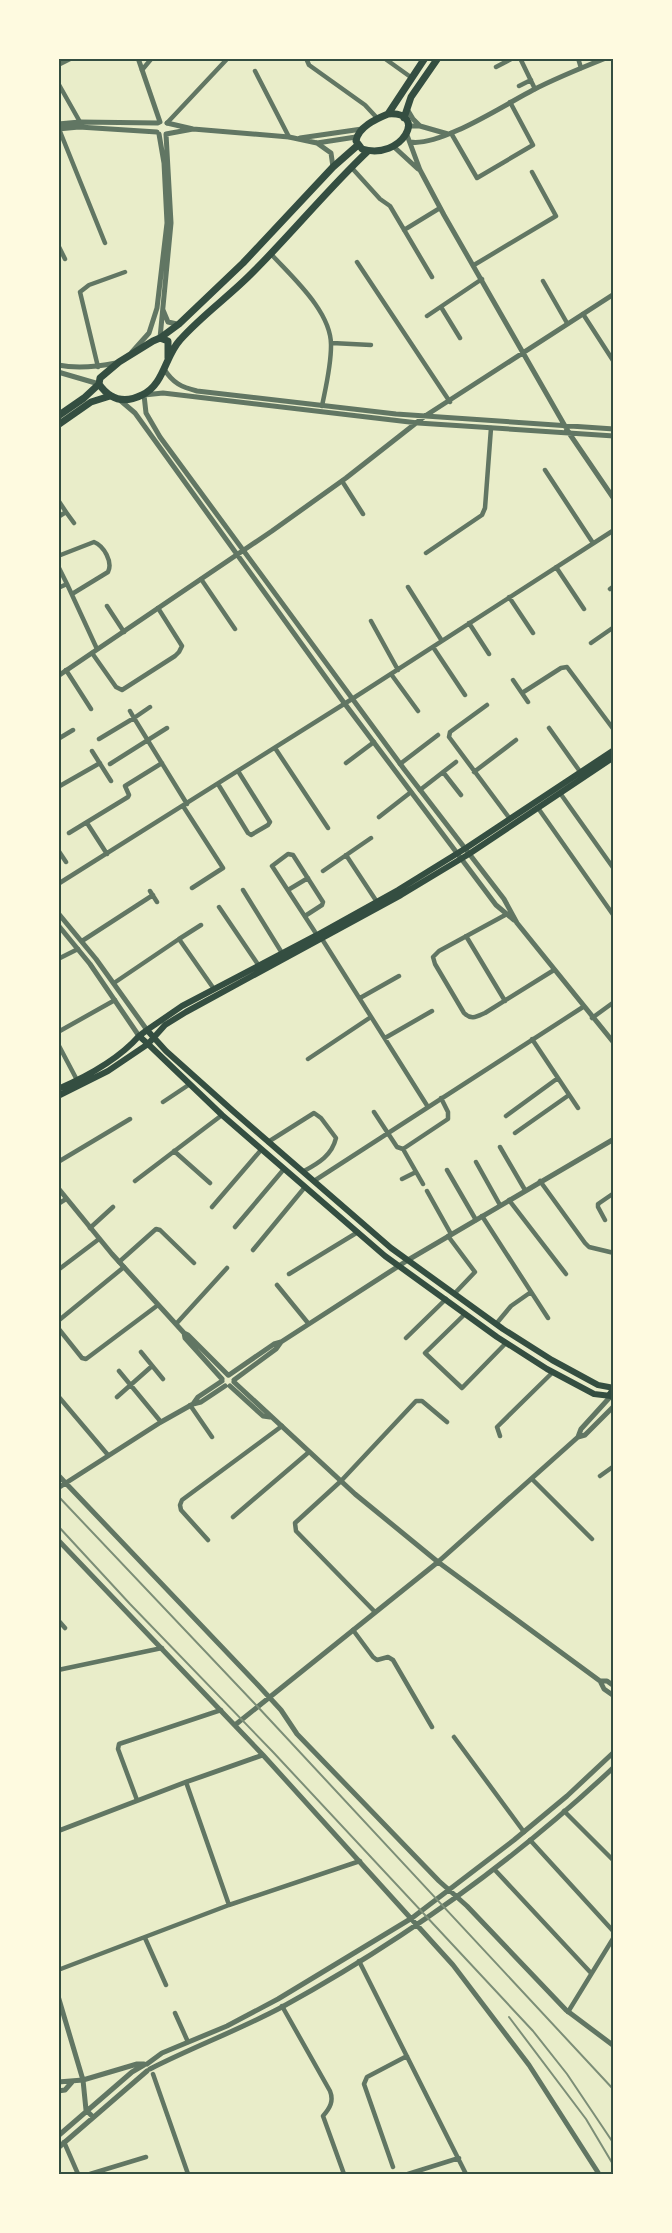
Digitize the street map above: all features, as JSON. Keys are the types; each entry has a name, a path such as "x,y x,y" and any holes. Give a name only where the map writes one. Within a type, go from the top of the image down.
{"main road":[{"path":"368,151 358,145 356,137 362,129 388,114 426,58"},
{"path":"99,384 110,396 121,401 144,395 157,383 179,340 271,254 351,167 368,151 393,146 409,139 406,122 407,108 411,97 438,58"},
{"path":"388,114 399,115 406,122"},
{"path":"58,416 84,398 99,384 100,378 119,362 179,324 266,239 333,167 358,145"},
{"path":"160,338 168,341 168,358"},
{"path":"58,425 91,402 110,396"},
{"path":"467,851 510,819 614,750"},
{"path":"58,1096 108,1071 148,1044 165,1025 186,1012 459,856 538,808 614,757"},
{"path":"58,1089 105,1065 139,1036 182,1006 320,937 459,856"},
{"path":"147,1030 166,1051 391,1248 496,1324 552,1360 598,1385 614,1388"},
{"path":"139,1036 261,1150 399,1266 506,1343 553,1372 594,1394 612,1397 610,1392 614,1388"}],"street":[{"path":"58,65 72,58"},
{"path":"138,58 159,123 171,223 160,338"},
{"path":"142,70 152,58"},
{"path":"161,133 169,126 167,123 228,58"},
{"path":"306,58 309,65 365,105 378,119"},
{"path":"384,58 412,78"},
{"path":"496,67 513,58"},
{"path":"520,58 535,89"},
{"path":"578,58 581,68"},
{"path":"409,139 418,144 450,133 535,89 606,58"},
{"path":"255,71 292,138"},
{"path":"519,86 531,80"},
{"path":"58,82 80,122"},
{"path":"406,122 450,133 477,178 533,145 510,102"},
{"path":"407,108 412,119 420,126"},
{"path":"59,128 80,122 167,123 193,129 292,138 317,143 356,137"},
{"path":"59,128 79,127 161,133 193,129"},
{"path":"59,128 105,243"},
{"path":"292,138 362,129"},
{"path":"129,355 149,333 158,308 167,223 161,133"},
{"path":"409,139 420,170 440,208 569,433 614,499"},
{"path":"317,143 331,153 333,167"},
{"path":"393,146 420,170"},
{"path":"351,167 390,206 432,277"},
{"path":"474,265 556,216 532,172"},
{"path":"404,230 440,208"},
{"path":"58,245 65,259"},
{"path":"271,254 318,308 332,343 322,406"},
{"path":"357,262 450,402"},
{"path":"98,367 80,292 89,285 125,272"},
{"path":"427,316 482,279"},
{"path":"543,281 567,324"},
{"path":"58,676 342,481 425,416 614,294"},
{"path":"441,307 460,338"},
{"path":"162,308 168,322 179,324"},
{"path":"583,314 614,362"},
{"path":"332,343 371,345"},
{"path":"58,365 73,368 98,367 119,362"},
{"path":"164,369 180,387 197,391 425,416 614,429"},
{"path":"58,372 99,384"},
{"path":"192,486 146,413 144,395 163,393 418,423 614,436"},
{"path":"121,401 135,413 192,486 467,851 509,913 614,1043"},
{"path":"426,553 482,515 485,508 492,428"},
{"path":"545,470 593,543"},
{"path":"342,481 363,514"},
{"path":"58,500 74,523"},
{"path":"58,518 66,512"},
{"path":"58,884 345,704 614,530"},
{"path":"58,556 94,542 102,548 110,563 108,572 72,594"},
{"path":"241,552 345,704 496,905 509,913"},
{"path":"58,566 95,651 116,687 122,690 175,656 182,646 158,608"},
{"path":"556,567 584,609"},
{"path":"201,579 235,629"},
{"path":"58,588 67,584"},
{"path":"408,587 442,641"},
{"path":"509,597 533,633"},
{"path":"107,606 124,632"},
{"path":"370,621 398,669"},
{"path":"469,623 489,654"},
{"path":"591,643 614,627"},
{"path":"433,647 465,695"},
{"path":"311,656 317,651"},
{"path":"522,693 561,668 567,667 614,730"},
{"path":"66,670 91,709"},
{"path":"391,674 418,711"},
{"path":"513,680 528,702"},
{"path":"487,705 450,732 449,737 510,819"},
{"path":"99,739 150,707"},
{"path":"130,711 224,868 192,888"},
{"path":"110,764 167,728"},
{"path":"549,728 581,772"},
{"path":"58,740 73,730"},
{"path":"398,774 402,766 438,735"},
{"path":"474,772 516,741"},
{"path":"346,763 374,742"},
{"path":"274,748 327,828"},
{"path":"92,751 111,781"},
{"path":"420,790 456,762"},
{"path":"58,787 100,763"},
{"path":"69,833 128,797 125,786 162,763"},
{"path":"218,784 248,833 251,835 268,825 270,822 238,771"},
{"path":"443,772 461,795"},
{"path":"379,817 411,792"},
{"path":"560,793 614,869"},
{"path":"538,808 614,916"},
{"path":"87,823 107,854"},
{"path":"323,871 371,838"},
{"path":"58,850 66,862"},
{"path":"305,916 323,903 291,853 274,863 273,866 305,916 360,999 428,1107"},
{"path":"346,855 377,902"},
{"path":"288,890 308,878"},
{"path":"243,890 282,954"},
{"path":"82,941 151,893 157,902"},
{"path":"219,907 258,966"},
{"path":"58,913 114,983 147,1030"},
{"path":"509,913 439,951 434,957 435,964 464,1013 474,1018 554,970"},
{"path":"58,925 78,949 139,1036"},
{"path":"114,983 201,925"},
{"path":"466,936 505,1001"},
{"path":"179,939 214,989"},
{"path":"58,959 78,949"},
{"path":"360,999 399,976"},
{"path":"58,1032 115,1000"},
{"path":"592,1018 614,1002"},
{"path":"314,1181 583,1007"},
{"path":"385,1038 432,1011"},
{"path":"309,1059 371,1017"},
{"path":"532,1039 578,1108"},
{"path":"58,1044 77,1080"},
{"path":"506,1116 558,1078"},
{"path":"163,1102 190,1084"},
{"path":"515,1133 570,1095"},
{"path":"403,1149 448,1119 448,1112 441,1098"},
{"path":"374,1112 397,1147 403,1149 423,1184"},
{"path":"268,1142 314,1113 321,1118 336,1138 334,1149 316,1165 304,1171"},
{"path":"135,1181 222,1115"},
{"path":"58,1162 130,1119"},
{"path":"58,1488 161,1422 201,1402 274,1344 449,1235 614,1139"},
{"path":"500,1147 525,1190"},
{"path":"212,1207 261,1150"},
{"path":"174,1151 210,1184"},
{"path":"476,1162 500,1205"},
{"path":"235,1227 284,1169"},
{"path":"447,1170 476,1220"},
{"path":"402,1179 416,1172"},
{"path":"540,1181 585,1244 614,1253"},
{"path":"253,1250 305,1187"},
{"path":"58,1188 121,1265 176,1324 185,1338 263,1416 270,1417 282,1426 341,1481 438,1562 600,1681 604,1689 614,1696"},
{"path":"427,1191 449,1235 476,1272 455,1293"},
{"path":"605,1220 598,1204 614,1193"},
{"path":"58,1204 66,1199"},
{"path":"509,1200 566,1274"},
{"path":"90,1228 113,1207"},
{"path":"482,1216 548,1318"},
{"path":"58,1321 121,1265 156,1229 160,1230 194,1263"},
{"path":"289,1274 358,1232"},
{"path":"58,1270 99,1239"},
{"path":"176,1324 227,1268"},
{"path":"277,1285 308,1323"},
{"path":"496,1324 512,1306 531,1292"},
{"path":"406,1338 446,1299"},
{"path":"58,1328 82,1358 86,1359 158,1305"},
{"path":"465,1314 425,1353 462,1388 506,1343"},
{"path":"141,1352 163,1379"},
{"path":"117,1397 152,1366"},
{"path":"120,1371 161,1422"},
{"path":"501,1436 497,1427 553,1372"},
{"path":"58,1396 108,1455"},
{"path":"578,1437 581,1429 612,1397"},
{"path":"375,1612 294,1527 295,1523 341,1481 416,1401 422,1401 447,1422"},
{"path":"192,1405 212,1437"},
{"path":"235,1725 438,1562 578,1437 585,1435 614,1406"},
{"path":"208,1540 181,1510 182,1500 282,1426"},
{"path":"233,1517 309,1452"},
{"path":"600,1476 614,1466"},
{"path":"58,1475 270,1697 297,1734 449,1891 568,2012 614,2046"},
{"path":"532,1479 592,1539"},
{"path":"58,1540 263,1755 453,1965 529,2065 599,2175"},
{"path":"58,1620 65,1628"},
{"path":"353,1630 377,1660 393,1659 432,1727"},
{"path":"58,1670 162,1648"},
{"path":"600,1681 607,1681 614,1686"},
{"path":"137,1800 118,1749 119,1744 221,1710"},
{"path":"454,1737 524,1832"},
{"path":"58,2148 162,2053 227,2026 278,1999 412,1918 524,1832 614,1752"},
{"path":"58,1831 263,1755"},
{"path":"58,2136 132,2072 148,2068 231,2033 282,2006 418,1925 530,1840 614,1767"},
{"path":"186,1782 229,1905"},
{"path":"564,1811 614,1861"},
{"path":"530,1840 614,1932"},
{"path":"58,1970 229,1905 360,1861"},
{"path":"494,1869 591,1973"},
{"path":"568,2012 614,1937"},
{"path":"145,1938 166,1985"},
{"path":"359,1961 466,2175"},
{"path":"58,1996 60,2009 84,2080 86,2110 93,2117"},
{"path":"282,2006 330,2091 332,2097 330,2108 323,2116 344,2175"},
{"path":"175,2013 188,2042"},
{"path":"393,2167 364,2084 367,2077 407,2056"},
{"path":"58,2082 84,2080 137,2064 148,2068 188,2175"},
{"path":"58,2091 65,2090 72,2082"},
{"path":"64,2142 78,2175"},
{"path":"90,2175 146,2157"},
{"path":"408,2175 459,2158"}],"railway":[{"path":"58,1496 614,2090"},
{"path":"58,1526 533,2031 567,2074 614,2144"},
{"path":"509,2017 586,2119 614,2166"}]}
